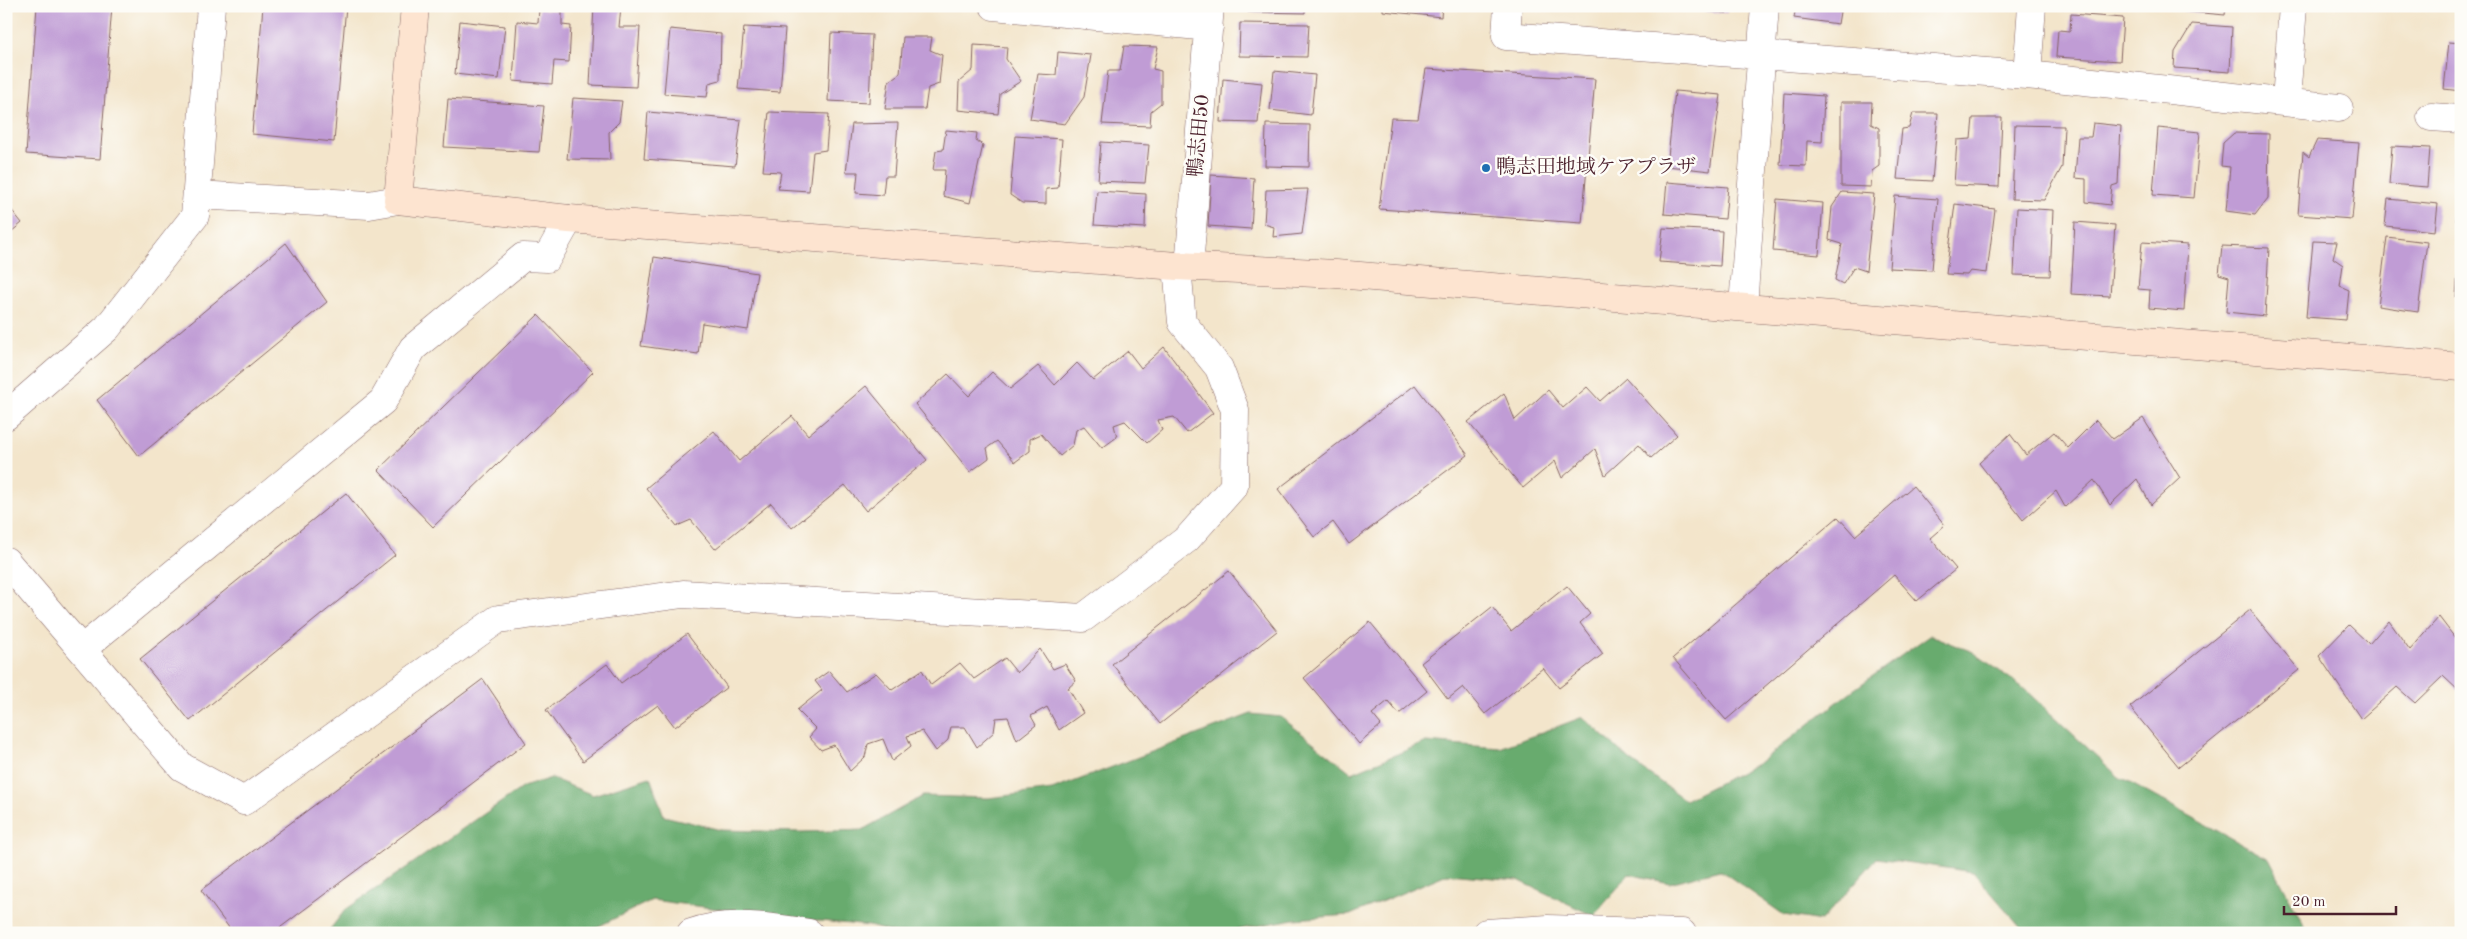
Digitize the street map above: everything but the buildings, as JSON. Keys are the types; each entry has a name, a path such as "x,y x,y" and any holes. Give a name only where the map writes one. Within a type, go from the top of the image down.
{"street":[{"path":"6,416 107,328 195,216 211,6"},
{"path":"398,200 415,6"},
{"path":"994,6 1209,16"},
{"path":"1508,6 1506,36 2027,75 2339,108"},
{"path":"1743,307 1765,6"},
{"path":"2027,75 2032,6"},
{"path":"2286,101 2293,6"},
{"name":"鴨志田50","path":"82,648 182,767 244,801 498,619 683,594 1083,618 1188,539 1234,486 1235,410 1219,368 1182,322 1183,266 1209,16"},
{"path":"2431,117 2461,119"},
{"path":"197,195 369,205 398,200 569,220 1183,266 1336,274 1423,283 1743,307 2461,367"},
{"path":"6,561 82,648 382,401 413,348 523,257 547,258 569,220"},
{"path":"691,933 705,928 772,926 809,933"},
{"path":"1486,933 1548,928 1682,933"}],"green space":[{"path":"1930,635 1973,652 2022,687 2119,777 2269,859 2308,933 2026,933 1973,872 1877,858 1821,921 1784,915 1720,870 1669,883 1629,874 1594,916 1518,880 1447,874 1350,915 1294,919 1220,933 895,933 869,926 763,915 652,900 585,933 327,933 345,910 523,787 551,778 593,795 650,777 664,816 721,830 801,832 862,830 923,796 988,798 1052,790 1251,714 1281,717 1352,773 1426,742 1500,748 1583,717 1630,760 1685,800 1759,763 1849,693"}],"place":[{"name":"鴨志田地域ケアプラザ","path":"1486,168"}]}
